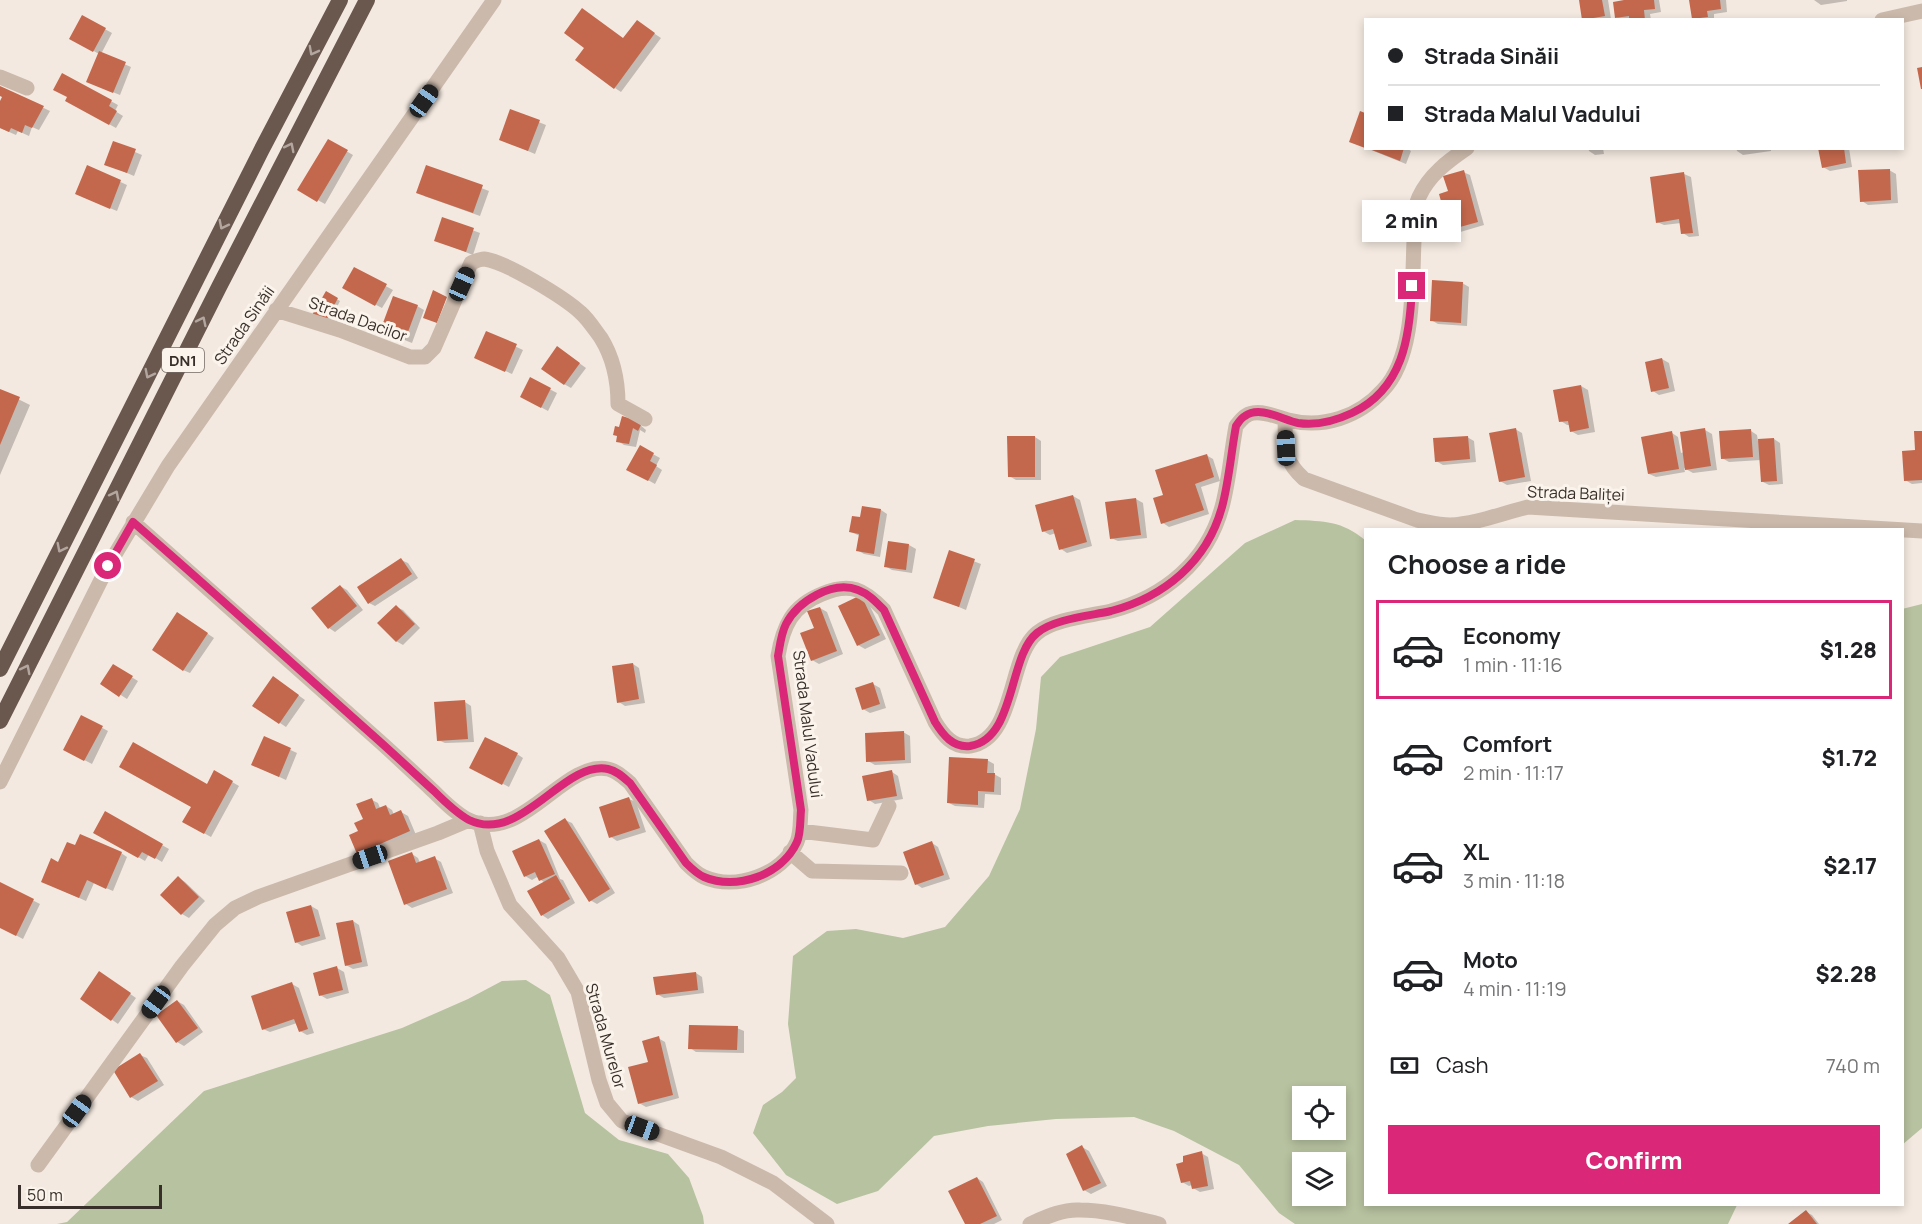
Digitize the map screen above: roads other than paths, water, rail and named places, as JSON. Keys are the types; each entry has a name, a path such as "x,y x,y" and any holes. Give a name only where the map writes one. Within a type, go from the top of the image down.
{"highway":[{"name":"DN1","path":"0,669 261,151 340,0"},
{"name":"DN1","path":"0,722 224,276 367,0"}],"street":[{"name":"Strada Sinăii","path":"0,782 82,616 133,522 168,466 494,0"},
{"path":"1891,18 1922,11"},
{"path":"0,77 27,88"},
{"name":"Strada Malul Vadului","path":"38,1165 182,966 215,925 235,908 258,897 475,821 493,824 508,820 522,814 575,776 591,769 606,769 619,773 630,783 686,863 706,878 729,882 747,880 764,875 778,866 797,843 801,810 778,656 786,624 809,599 846,586 872,597 884,610 942,734 954,743 963,746 983,741 998,724 1005,711 1026,645 1039,631 1055,624 1138,602 1159,592 1179,577 1198,556 1214,530 1223,506 1236,426 1244,416 1260,412 1299,423 1318,424 1335,421 1362,408 1384,390 1396,373 1406,343 1411,310 1415,215 1419,196 1442,165 1464,150"},
{"name":"Strada Dacilor","path":"276,310 340,330 410,357 425,357 434,348 471,263 483,259 491,261 533,279 581,313 601,339 614,365 618,385 618,404 645,419"},
{"name":"Strada Baliței","path":"1285,419 1288,460 1294,470 1304,479 1418,520 1434,523 1450,525 1528,507 1873,528"},
{"path":"133,522 449,806 475,821"},
{"name":"Strada Baliței","path":"1904,530 1922,531"},
{"path":"800,831 873,840 889,806"},
{"name":"Strada Murelor","path":"475,821 510,905 558,958 578,992 598,1080 607,1103 622,1121 721,1157 773,1183 827,1224"},
{"path":"790,852 812,871 901,873"},
{"path":"1030,1224 1054,1214 1079,1209 1159,1224"}]}
